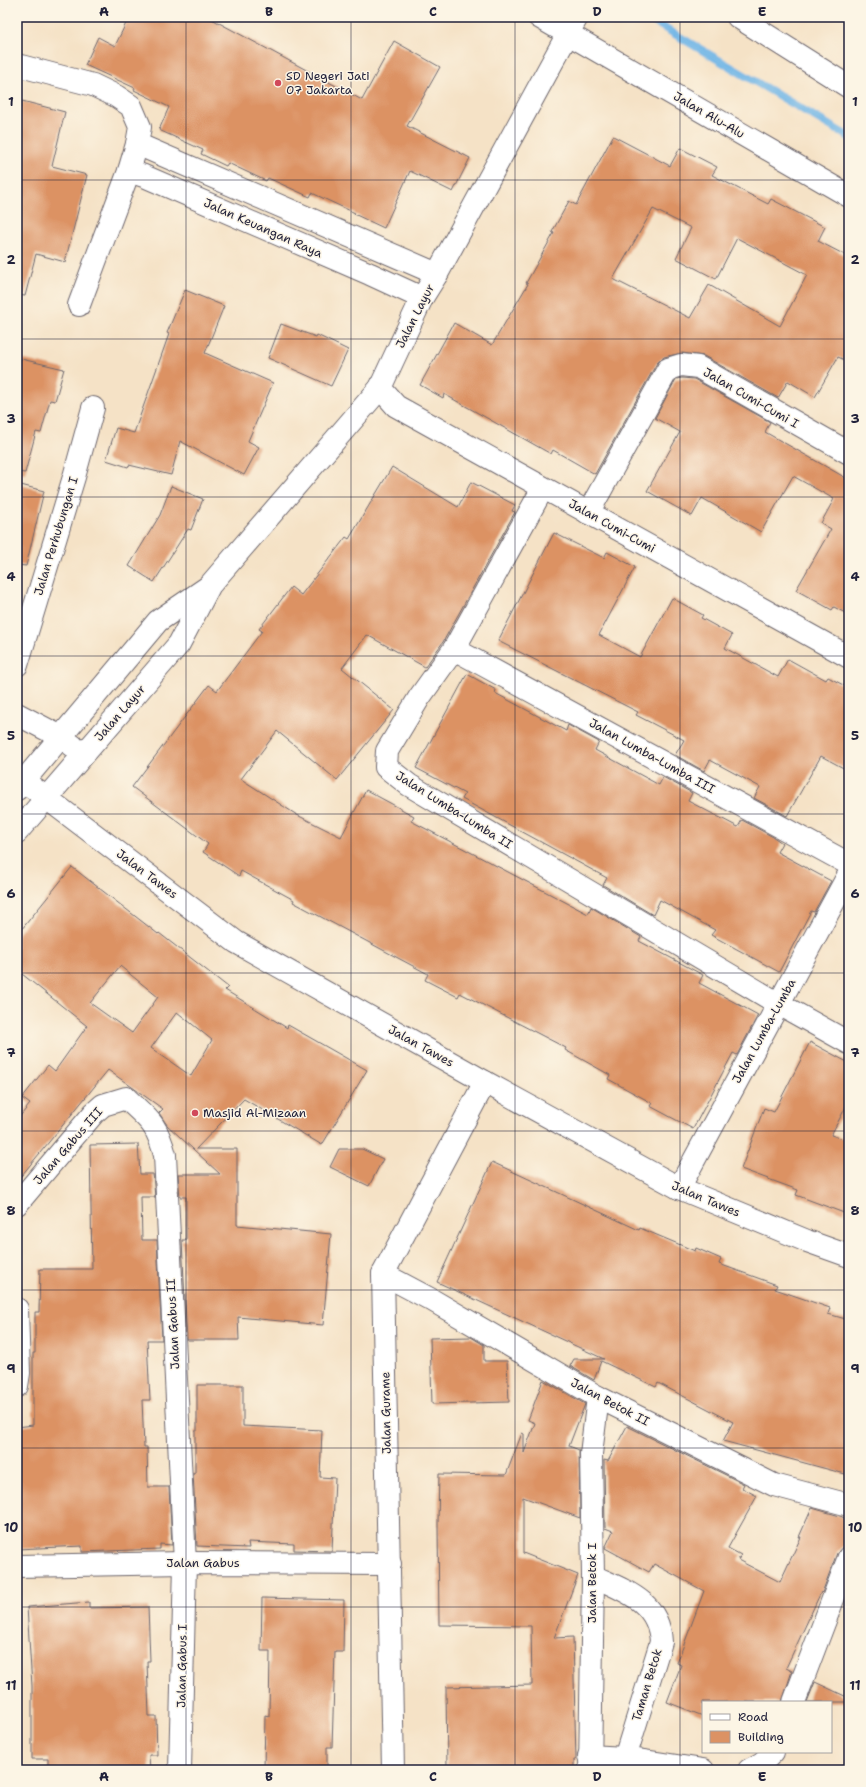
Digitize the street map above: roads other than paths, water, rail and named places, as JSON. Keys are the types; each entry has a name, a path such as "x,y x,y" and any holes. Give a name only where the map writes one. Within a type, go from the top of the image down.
{"street":[{"name":"Jalan Alu-Alu","path":"539,17 573,25 849,196"},
{"path":"750,20 849,87"},
{"name":"Jalan Layur","path":"17,832 179,644 210,585 380,388 422,298 437,274 573,25"},
{"path":"17,65 93,85 116,96 131,106 140,127 137,144 129,171 78,305"},
{"path":"137,144 437,274"},
{"name":"Jalan Keuangan Raya","path":"129,171 144,176 422,298"},
{"name":"Jalan Cumi-Cumi I","path":"588,513 668,369 681,365 698,367 849,453"},
{"name":"Jalan Cumi-Cumi","path":"380,388 396,406 849,657"},
{"name":"Jalan Perhubungan I","path":"17,665 74,477 93,408"},
{"name":"Jalan Lumba-Lumba II","path":"543,488 454,649 419,698 387,751 386,767 409,785 779,1004"},
{"name":"Jalan Layur","path":"20,785 158,620 210,585"},
{"name":"Jalan Lumba-Lumba III","path":"454,649 849,864"},
{"path":"17,714 61,737 85,754"},
{"name":"Jalan Tawes","path":"20,785 47,799 236,942 485,1082 679,1188 807,1241 849,1256"},
{"name":"Jalan Lumba-Lumba","path":"679,1188 849,874"},
{"path":"779,1004 849,1043"},
{"name":"Jalan Gurame","path":"393,1770 390,1564 382,1274 485,1082"},
{"name":"Jalan Gabus III","path":"17,1204 94,1113 103,1105 126,1098"},
{"name":"Jalan Gabus II","path":"126,1098 150,1120 159,1135 165,1155 185,1563"},
{"name":"Jalan Betok II","path":"382,1274 432,1300 598,1397 774,1485 849,1505"},
{"path":"17,1310 19,1373 17,1386"},
{"name":"Jalan Betok I","path":"589,1763 593,1576 591,1454 598,1397"},
{"path":"794,1701 849,1557"},
{"name":"Jalan Gabus","path":"17,1566 185,1563 390,1564"},
{"name":"Jalan Gabus I","path":"180,1770 185,1563"},
{"name":"Taman Betok","path":"593,1576 626,1591 648,1606 657,1619 660,1630 661,1642 625,1758"},
{"path":"749,1770 762,1763 772,1753"},
{"path":"589,1763 625,1758 704,1770"}],"waterway":[{"path":"646,17 849,137"}],"place":[{"name":"SD Negeri Jati 07 Jakarta","path":"278,83"},
{"name":"Masjid Al-Mizaan","path":"195,1113"}]}
